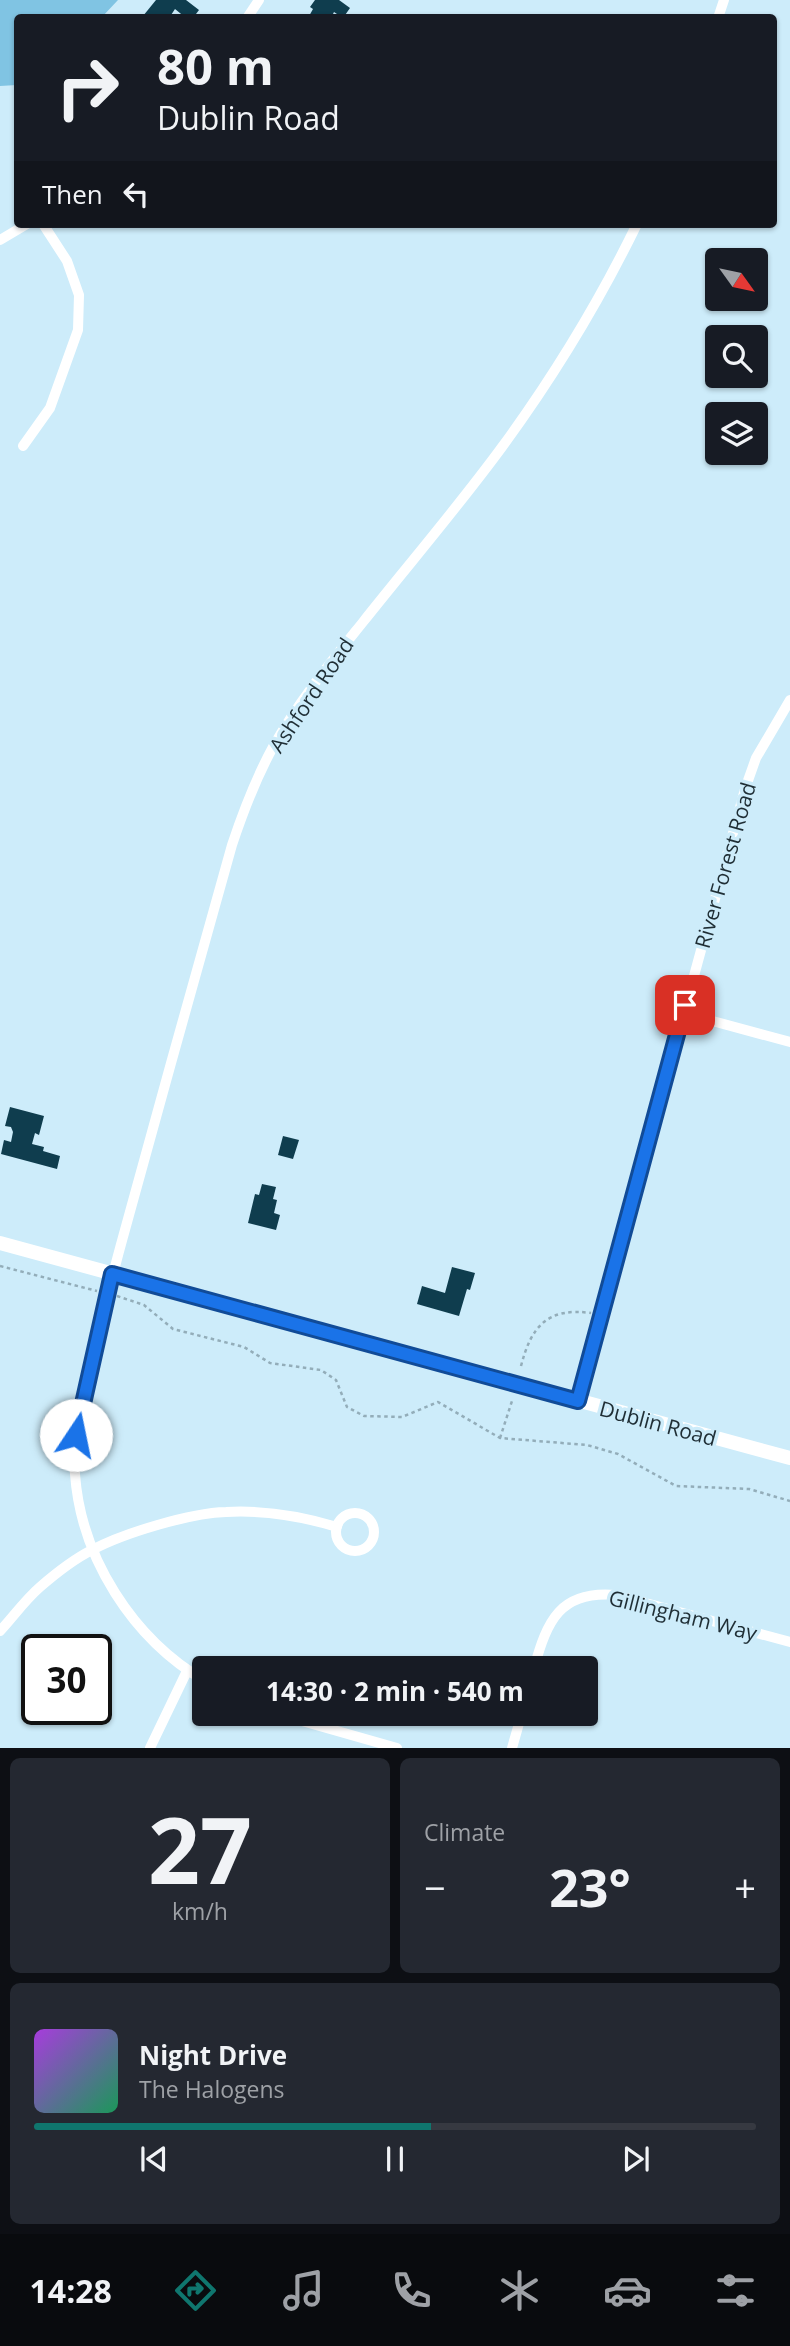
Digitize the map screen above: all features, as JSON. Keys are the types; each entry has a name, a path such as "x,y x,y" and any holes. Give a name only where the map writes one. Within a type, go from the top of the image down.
{"main road":[{"name":"Dublin Road","path":"0,1243 790,1458"}],"street":[{"path":"0,240 20,228"},
{"path":"23,446 50,408 78,330 79,295 67,261 46,228"},
{"name":"Ashford Road","path":"192,1674 145,1634 130,1616 92,1550 75,1474 76,1435 112,1274 232,845 248,801 273,748 293,714 335,656 502,447 576,338 635,228"},
{"name":"River Forest Road","path":"578,1401 745,789 756,758 790,700"},
{"path":"683,1013 790,1042"},
{"path":"0,1631 39,1588 92,1550 174,1521 223,1511 264,1512 312,1519 337,1527"},
{"name":"Gillingham Way","path":"537,1656 543,1637 557,1611 571,1601 596,1593 616,1595 790,1642"},
{"path":"150,1748 187,1671"},
{"path":"320,1726 397,1748"},
{"path":"512,1748 518,1726"}],"path":[{"path":"0,1266 108,1293 144,1305 173,1329 244,1347 270,1363 321,1370 336,1380 347,1407 365,1416 402,1417 438,1402 500,1438 587,1445 618,1454 676,1486 749,1489 790,1501"},
{"path":"521,1366 532,1335 550,1318 562,1312 574,1311 601,1315"},
{"path":"500,1438 512,1401"}],"shaded area":[{"path":"0,0 118,0 105,14 14,14 14,85 0,86"}],"building":[{"path":"156,0 186,0 199,10 196,14 181,14 175,9 172,14 145,14"},
{"path":"315,0 339,0 350,8 346,14 310,14 313,9 310,7"},
{"path":"10,1107 44,1116 39,1135 35,1133 32,1144 44,1147 43,1151 60,1156 57,1169 1,1154 4,1140 11,1142 13,1132 11,1127 5,1126"},
{"path":"283,1136 299,1140 293,1159 278,1155"},
{"path":"262,1184 276,1187 274,1213 280,1215 276,1230 248,1223 255,1194 259,1195"},
{"path":"452,1267 475,1273 459,1316 417,1304 422,1286 445,1293"}],"route":[{"path":"76,1435 112,1274 578,1401 685,1005"}]}
